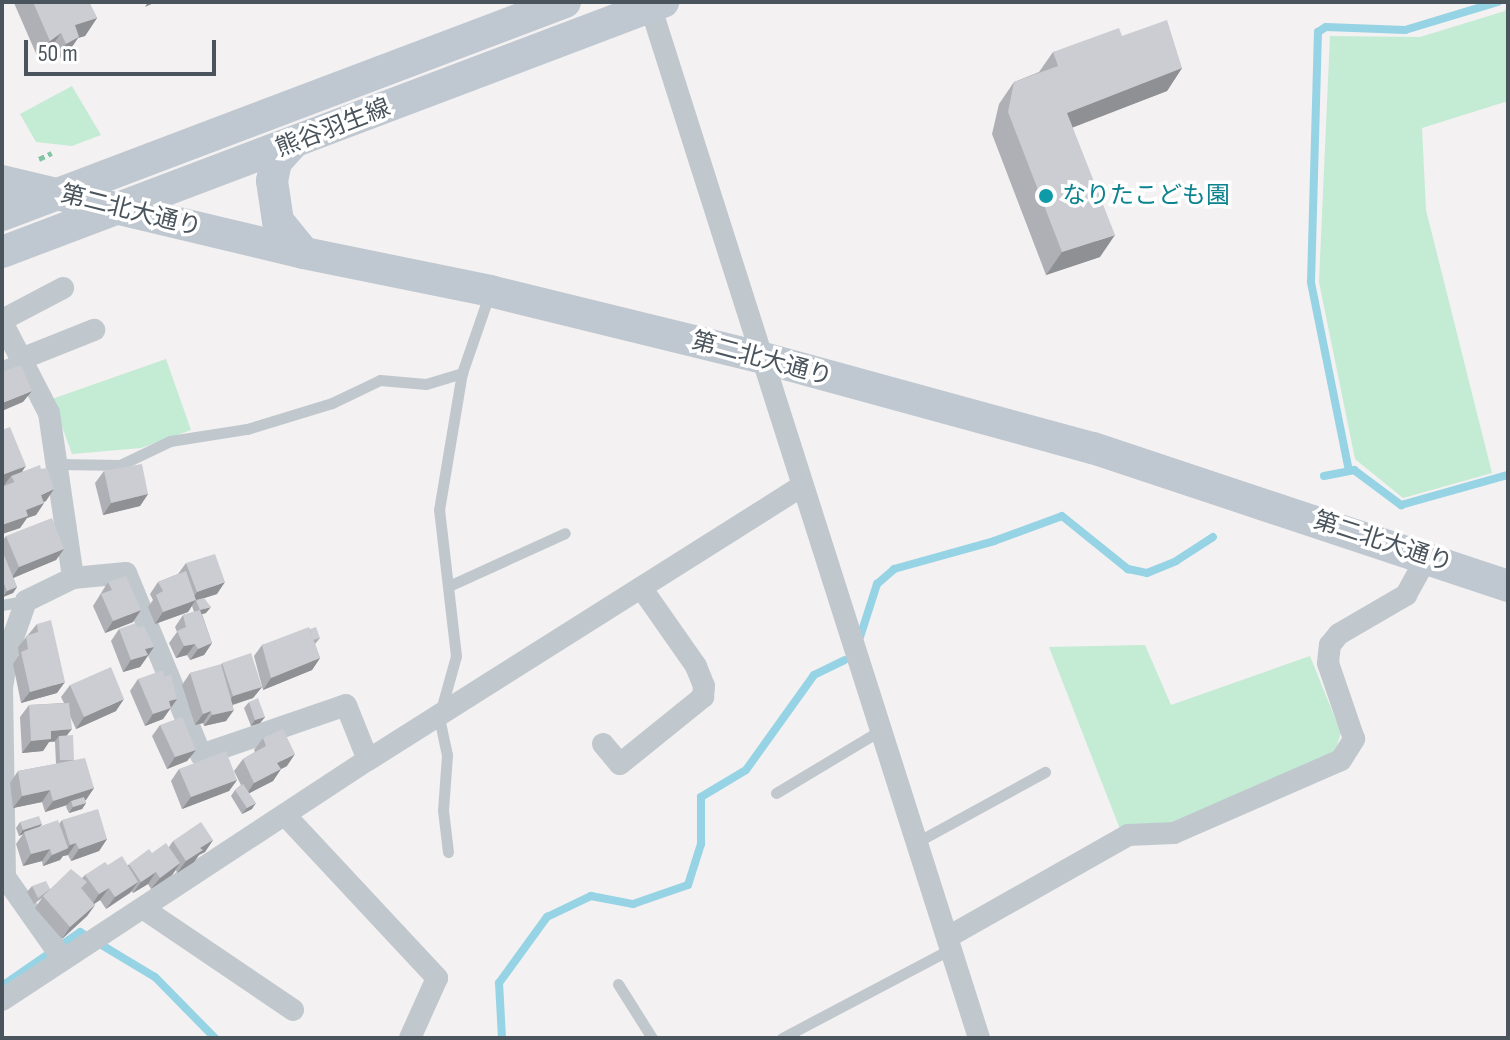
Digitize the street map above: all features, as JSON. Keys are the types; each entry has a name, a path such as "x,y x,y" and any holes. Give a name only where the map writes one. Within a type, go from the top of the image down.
{"street":[{"name":"熊谷羽生線","path":"2,215 565,2"},
{"name":"熊谷羽生線","path":"2,252 654,4"},
{"path":"654,4 802,486 979,1038"},
{"path":"293,143 276,162 272,181 278,221 304,253"},
{"name":"第二北大通り","path":"2,181 304,253 490,291 763,358 1093,448 1508,586"},
{"path":"63,288 2,321 11,362 49,413 73,578"},
{"path":"11,362 94,330"},
{"path":"2,1000 67,954 144,909 368,760 802,486"},
{"path":"950,943 1128,835 1174,833 1341,760 1354,739 1328,663 1330,645 1339,634 1406,595 1427,557"},
{"path":"67,954 46,934 3,878 2,688 8,652 26,601 73,578 126,573 201,755 346,705 368,760"},
{"path":"603,744 620,764 703,697 704,686 696,666 642,589"},
{"path":"285,815 437,978 410,1038"},
{"path":"144,909 293,1010"}],"lane":[{"path":"448,852 443,810 447,755 439,717 456,656 451,585 439,510 462,373 490,291"},
{"path":"58,464 120,465 170,441 247,429 332,403 380,380 426,384 462,373"},
{"path":"451,585 565,533"},
{"path":"2,605 26,601"},
{"path":"776,793 881,730"},
{"path":"917,842 1045,772"},
{"path":"782,1038 950,943"},
{"path":"618,984 652,1038"}],"path":[{"path":"39,159 52,153"}],"green space":[{"path":"1508,2 1508,101 1422,128 1426,210 1492,473 1403,498 1355,459 1319,282 1330,36 1420,37 1505,11"},
{"path":"72,86 101,135 72,146 36,142 20,114"},
{"path":"166,359 191,430 141,448 72,454 52,399"},
{"path":"1145,645 1171,705 1310,656 1341,733 1335,751 1176,826 1120,829 1049,647"}],"building":[{"path":"33,2 89,2 97,18 75,25 79,37 66,44 61,33 50,41"},
{"name":"なりたこども園","path":"1167,20 1182,68 1067,113 1115,235 1062,252 1008,112 1014,82 1058,66 1053,52 1119,28 1122,36"},
{"path":"21,365 32,391 2,403 2,372"},
{"path":"10,427 26,466 2,475 2,430"},
{"path":"142,464 148,494 111,503 104,471"},
{"path":"40,465 41,469 47,468 54,489 41,495 44,503 26,510 28,516 2,525 2,487 14,482 11,476"},
{"path":"52,518 64,549 19,567 6,536"},
{"path":"2,550 17,587 7,591 2,579"},
{"path":"215,554 225,582 197,592 186,563"},
{"path":"186,571 196,600 163,612 156,595 163,591 158,582"},
{"path":"126,576 141,610 113,621 101,594 112,590 108,582"},
{"path":"204,598 211,607 200,610 196,600"},
{"path":"200,610 212,643 198,649 195,644 184,646 177,631 186,627 183,615"},
{"path":"51,620 65,682 30,692 21,652 28,649 26,636 38,632 37,624"},
{"path":"136,623 137,627 144,626 154,647 145,649 148,655 131,660 119,629"},
{"path":"309,627 320,658 271,678 262,645"},
{"path":"316,627 320,638 313,640 310,629"},
{"path":"251,653 262,687 233,696 222,663"},
{"path":"221,664 234,710 203,714 190,673"},
{"path":"111,667 124,699 84,717 70,685"},
{"path":"163,670 164,676 171,675 177,699 169,701 171,708 153,714 138,679"},
{"path":"258,698 265,717 255,720 249,702"},
{"path":"69,703 72,729 51,731 51,739 31,741 29,705"},
{"path":"182,717 196,750 175,757 160,725"},
{"path":"283,729 295,754 277,763 281,769 254,783 243,759 266,746 263,738"},
{"path":"73,735 74,760 60,760 59,736"},
{"path":"226,751 237,780 191,797 179,769"},
{"path":"85,758 94,788 53,801 50,790 22,796 18,771"},
{"path":"243,784 256,803 247,808 235,790"},
{"path":"84,797 86,803 73,807 71,801"},
{"path":"98,809 107,839 79,849 76,843 70,845 62,820"},
{"path":"39,816 42,824 23,830 20,822"},
{"path":"58,820 68,848 52,855 50,849 31,854 24,832"},
{"path":"201,822 213,840 186,861 173,841"},
{"path":"166,843 180,863 160,878 156,872 141,882 129,864 149,849 152,853"},
{"path":"122,856 138,882 115,897 109,888 99,894 85,875 105,862 108,865"},
{"path":"71,869 87,882 81,888 95,905 70,927 43,896"},
{"path":"46,881 50,889 38,898 32,886"}],"waterway":[{"path":"1349,471 1311,282 1318,32 1326,27 1405,30 1498,2"},
{"path":"1324,476 1354,470 1401,505 1508,475"},
{"path":"860,637 877,584 894,569 994,541 1062,516 1128,569 1147,573 1176,561 1213,537"},
{"path":"502,1038 499,983 547,917 591,896 633,904 688,885 701,844 701,797 746,770 814,675 845,660"},
{"path":"2,986 80,932 155,977 215,1038"}],"place":[{"name":"なりたこども園","path":"1046,196"}]}
